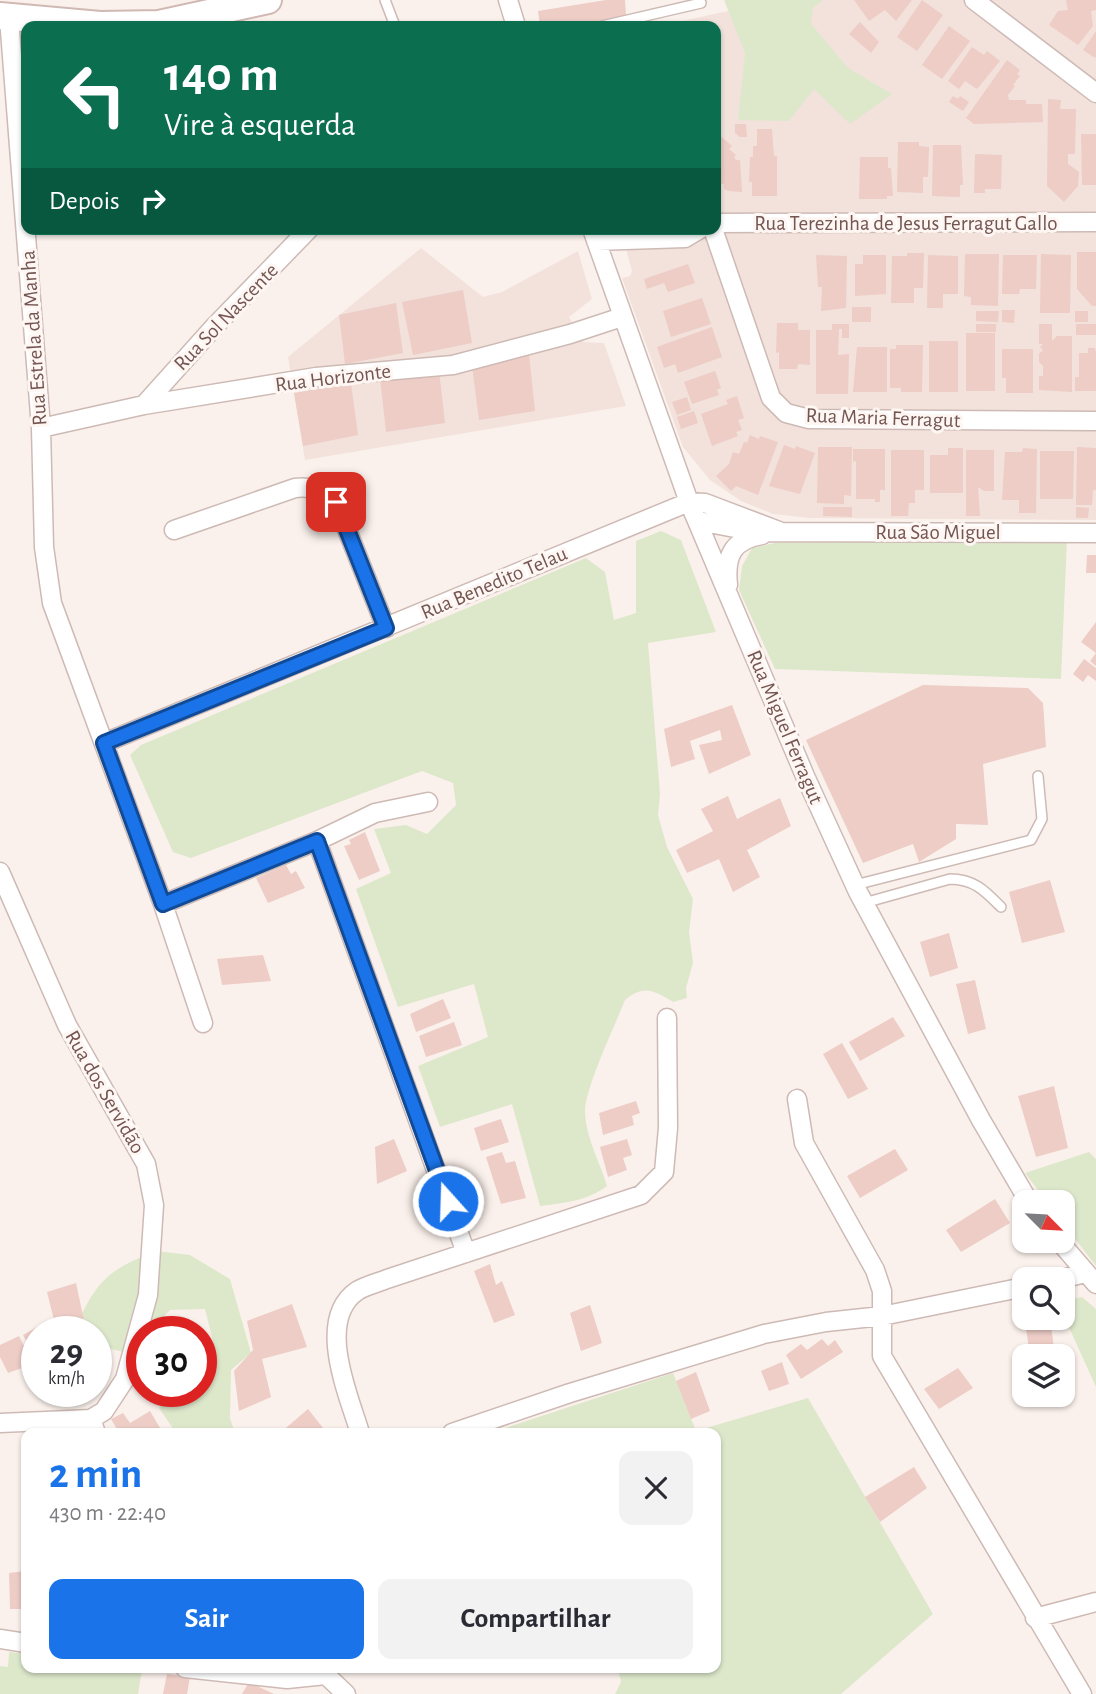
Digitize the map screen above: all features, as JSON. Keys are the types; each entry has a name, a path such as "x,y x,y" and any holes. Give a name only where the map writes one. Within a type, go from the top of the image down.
{"main road":[{"path":"173,21 268,0"},
{"path":"5,17 47,21"}],"street":[{"path":"508,0 514,21"},
{"path":"974,0 1096,93"},
{"name":"Rua Estrela da Manha","path":"5,17 21,200"},
{"name":"Rua Terezinha de Jesus Ferragut Gallo","path":"721,223 1096,222"},
{"name":"Rua Estrela da Manha","path":"24,235 41,428 44,547 52,603 163,904 203,1023"},
{"name":"Rua Sol Nascente","path":"144,405 214,327 303,235"},
{"path":"594,235 685,238 690,235"},
{"name":"Rua Miguel Ferragut","path":"594,235 689,502 805,776 864,903 981,1120 1022,1190"},
{"name":"Rua Maria Ferragut","path":"715,235 771,398 786,413 810,419 1096,421"},
{"name":"Rua Horizonte","path":"41,428 144,405 316,377 453,365 570,334 622,317"},
{"path":"174,530 295,488 315,488 327,493 336,502 386,628"},
{"name":"Rua São Miguel","path":"689,502 705,503 779,531"},
{"name":"Rua Benedito Telau","path":"104,743 689,502"},
{"name":"Rua São Miguel","path":"698,521 756,532 1096,533"},
{"name":"Rua São Miguel","path":"729,595 729,557 735,546 747,538 779,531"},
{"path":"163,904 317,841 375,813 428,802"},
{"path":"317,841 466,1253"},
{"name":"Rua dos Servidão","path":"0,872 67,1025 146,1164 154,1205 148,1295 125,1379 94,1426"},
{"path":"359,1428 335,1348 340,1311 356,1292 641,1195 664,1172 668,1128 667,1017"},
{"path":"797,1099 804,1143 875,1270 882,1291 882,1356 1082,1694"},
{"path":"1069,1253 1091,1279"},
{"path":"467,1428 570,1393 764,1334 826,1322 882,1316 1012,1289"},
{"path":"0,1423 94,1426"},
{"path":"1035,1618 1096,1602"},
{"path":"0,1639 21,1642"},
{"path":"233,1673 286,1679 316,1673"},
{"path":"328,1673 346,1694"}],"lane":[{"path":"385,0 393,21"},
{"path":"624,21 701,3"},
{"path":"855,885 1031,840 1042,819 1038,776"},
{"path":"864,903 950,879 964,879 985,890 1000,907"}],"shaded area":[{"path":"777,0 1096,0 1096,520 809,518 773,514 741,501 710,480 683,447 622,278 630,276 632,271 626,235 721,235 721,21 682,21"},
{"path":"421,248 483,297 502,292 578,251 592,299 569,317 583,342 604,343 626,406 305,460 288,357"}],"green space":[{"path":"724,0 823,0 813,8 811,24 848,68 892,94 850,124 814,89 789,121 738,120 745,53"},
{"path":"661,531 681,540 716,632 648,643 660,794 658,815 667,847 693,899 689,932 693,963 686,988 687,998 673,1002 655,992 644,991 625,1000 586,1102 586,1122 607,1186 583,1198 540,1206 512,1104 440,1127 418,1066 488,1037 474,984 398,1007 356,889 391,873 374,829 406,825 427,834 456,805 453,783 422,771 191,858 173,852 130,755 141,745 586,558 605,572 614,620 636,613 636,541"},
{"path":"1067,539 1061,679 775,669 739,590 742,566 752,548 775,543"},
{"path":"1089,1152 1096,1159 1096,1266 1075,1239 1075,1190 1038,1190 1025,1173"},
{"path":"157,1251 190,1255 230,1279 251,1353 231,1370 230,1418 233,1428 173,1428 159,1408 217,1407 217,1316 207,1316 205,1309 170,1310 164,1316 126,1316 126,1353 112,1349 112,1316 81,1316 104,1280 125,1265"},
{"path":"1082,1297 1096,1309 1096,1387 1070,1330 1075,1330 1075,1298"},
{"path":"673,1373 695,1428 505,1428"},
{"path":"808,1398 933,1614 841,1694 615,1694 621,1682 619,1673 721,1673 721,1428 706,1428"},
{"path":"9,1652 21,1653 21,1673 142,1673 138,1694 0,1694 0,1666 8,1667"}],"building":[{"path":"606,0 625,0 626,16 599,21 539,21 538,11"},
{"path":"854,0 912,0 896,21 885,10 869,21"},
{"path":"922,0 943,15 917,51 897,37"},
{"path":"1066,0 1096,0 1096,10 1091,11 1093,26 1078,45 1049,25 1058,11 1068,10"},
{"path":"860,22 879,42 871,53 849,34"},
{"path":"949,26 970,41 942,79 922,65"},
{"path":"1096,31 1096,56 1095,58 1083,50"},
{"path":"972,47 984,55 987,51 1000,61 977,89 965,81 959,89 948,81"},
{"path":"1007,60 1020,70 1017,74 1020,76 1008,95 1009,100 1042,104 1043,122 974,124 966,118"},
{"path":"953,96 958,99 960,96 969,102 963,111 949,102"},
{"path":"1048,99 1061,100 1060,109 1076,109 1075,154 1068,154 1068,164 1079,172 1078,186 1064,202 1047,186"},
{"path":"735,124 746,124 747,137 740,137 735,133"},
{"path":"757,129 772,129 774,156 777,156 777,196 752,196 752,182 749,182 750,157 753,157 753,146 757,146"},
{"path":"1081,134 1096,134 1096,185 1082,185"},
{"path":"721,136 732,146 729,149 736,155 736,160 740,160 742,192 728,191 724,189 724,184 721,184"},
{"path":"898,142 919,142 919,146 929,147 928,177 923,177 923,193 897,192"},
{"path":"933,145 961,145 963,185 960,185 960,197 932,196"},
{"path":"975,154 1002,155 1001,189 985,189 985,193 974,193"},
{"path":"860,157 888,157 893,196 887,196 887,199 859,199"},
{"path":"1077,252 1096,252 1096,306 1092,306 1077,289"},
{"path":"907,253 924,253 923,288 914,288 914,303 891,303 892,256 907,256"},
{"path":"965,254 999,254 998,306 971,305 971,297 964,296"},
{"path":"1041,254 1071,255 1070,313 1040,313"},
{"path":"816,255 847,256 846,308 821,311 822,287 818,287"},
{"path":"863,255 886,255 886,294 855,296 855,264 863,264"},
{"path":"928,255 958,256 958,294 943,294 943,308 927,308"},
{"path":"1003,255 1037,255 1036,289 1020,289 1019,294 1002,294"},
{"path":"688,264 695,283 668,292 664,283 647,289 644,279"},
{"path":"463,290 472,343 413,355 402,302"},
{"path":"702,298 711,324 671,337 663,311"},
{"path":"396,303 403,353 345,364 339,315"},
{"path":"852,307 871,307 871,322 852,322"},
{"path":"1002,310 1015,310 1014,323 1002,322"},
{"path":"976,311 999,311 998,322 976,321"},
{"path":"1075,311 1088,311 1088,322 1075,322"},
{"path":"777,323 798,323 798,330 810,330 810,365 798,364 797,369 779,369 779,352 776,353"},
{"path":"832,324 849,324 849,338 842,338 842,329 839,329 838,355 849,354 848,394 816,394 816,330 832,330"},
{"path":"976,324 996,324 996,332 976,332"},
{"path":"1039,324 1052,324 1052,341 1057,336 1072,336 1072,392 1039,390 1039,376 1043,376 1043,366 1039,362 1039,354 1043,350 1040,347 1043,344 1039,344"},
{"path":"1076,324 1096,324 1096,335 1076,335"},
{"path":"712,327 722,357 678,373 675,364 664,368 657,347"},
{"path":"966,333 995,333 995,391 966,391"},
{"path":"929,341 958,341 958,392 929,392"},
{"path":"896,345 923,345 922,392 901,392 901,388 890,388 890,349 896,349"},
{"path":"857,347 887,347 887,392 853,392"},
{"path":"1088,348 1095,348 1096,353 1096,391 1075,391 1075,377 1079,377 1079,353 1088,353"},
{"path":"1002,349 1033,349 1033,393 1006,393 1006,378 1002,378"},
{"path":"529,354 535,411 479,420 472,366"},
{"path":"439,370 445,423 386,432 380,378"},
{"path":"715,371 721,388 717,390 719,395 692,404 684,382"},
{"path":"351,383 358,435 303,446 294,393"},
{"path":"737,396 744,418 738,420 742,430 736,432 738,436 712,446 701,414 728,404 726,400"},
{"path":"687,397 691,410 677,415 672,402"},
{"path":"694,411 698,423 681,429 677,417"},
{"path":"750,435 778,442 758,495 736,486 731,491 716,476 729,464 733,452 739,454"},
{"path":"784,445 815,453 800,494 769,486"},
{"path":"818,447 852,447 851,496 844,495 844,504 817,503"},
{"path":"1077,447 1096,448 1096,490 1093,490 1092,505 1076,505"},
{"path":"948,448 963,448 963,493 930,493 930,455 948,455"},
{"path":"1023,448 1037,449 1036,513 1019,513 1019,500 1002,500 1005,452 1022,452"},
{"path":"853,449 885,449 885,490 880,490 880,502 875,502 875,499 856,499 856,461 853,462"},
{"path":"891,450 924,450 924,490 915,490 915,503 909,503 908,516 891,516"},
{"path":"966,450 994,450 994,491 984,491 978,487 980,516 966,516"},
{"path":"1040,451 1074,451 1073,499 1040,499"},
{"path":"823,507 852,507 852,517 823,516"},
{"path":"1076,507 1089,508 1088,518 1076,518"},
{"path":"1087,555 1096,555 1096,573 1086,573"},
{"path":"1096,622 1096,653 1081,642"},
{"path":"1096,653 1096,666 1090,661"},
{"path":"1084,659 1096,668 1096,681 1088,675 1083,682 1073,674"},
{"path":"923,685 1028,688 1043,703 1046,747 983,764 988,825 956,824 956,839 919,862 913,844 863,863 806,740"},
{"path":"732,705 751,755 709,774 699,745 722,740 720,730 690,741 695,759 671,767 664,729"},
{"path":"728,796 737,819 780,798 791,826 747,850 760,877 733,892 719,859 687,873 676,850 713,831 701,809"},
{"path":"365,832 380,871 359,880 344,846 351,844 349,840"},
{"path":"286,865 291,874 296,871 305,888 268,903 256,878"},
{"path":"1050,880 1065,932 1022,943 1009,892"},
{"path":"949,933 958,968 930,977 920,942"},
{"path":"263,955 271,981 222,985 217,959"},
{"path":"975,980 986,1029 968,1034 956,984"},
{"path":"443,999 451,1018 416,1032 410,1014"},
{"path":"893,1017 905,1036 860,1061 849,1042"},
{"path":"454,1022 462,1045 426,1057 419,1036"},
{"path":"842,1043 868,1089 848,1099 823,1054"},
{"path":"1054,1086 1068,1148 1036,1157 1018,1096"},
{"path":"636,1101 640,1113 632,1116 634,1125 603,1135 599,1113"},
{"path":"501,1119 509,1142 481,1151 474,1128"},
{"path":"394,1139 407,1171 377,1184 375,1147"},
{"path":"627,1139 632,1155 623,1158 627,1170 608,1177 600,1147"},
{"path":"895,1149 908,1170 860,1198 847,1176"},
{"path":"502,1152 506,1163 515,1161 526,1198 501,1204 486,1157"},
{"path":"995,1199 1010,1223 961,1252 946,1230"},
{"path":"490,1264 496,1285 502,1281 515,1315 494,1323 474,1271"},
{"path":"76,1283 83,1316 53,1316 47,1292"},
{"path":"292,1304 307,1347 262,1359 271,1397 239,1411 234,1371 253,1350 247,1321"},
{"path":"590,1305 602,1343 581,1351 570,1313"},
{"path":"1026,1330 1052,1330 1053,1344 1028,1344"},
{"path":"19,1336 21,1368 8,1373 0,1357 0,1345"},
{"path":"822,1339 828,1346 835,1340 843,1352 801,1379 786,1355 801,1344 807,1350"},
{"path":"782,1362 789,1384 769,1391 761,1371"},
{"path":"958,1368 973,1388 939,1409 924,1389"},
{"path":"696,1372 710,1411 691,1419 676,1381"},
{"path":"308,1409 323,1428 286,1428"},
{"path":"150,1411 160,1428 116,1428 111,1419 123,1413 130,1423"},
{"path":"914,1467 927,1488 880,1522 865,1497"},
{"path":"21,1572 21,1609 10,1609 9,1573"},
{"path":"167,1674 190,1677 187,1694 163,1694"},
{"path":"249,1682 274,1694 242,1694"}],"route":[{"path":"336,502 386,628 104,743 163,904 317,841 448,1201"}]}
